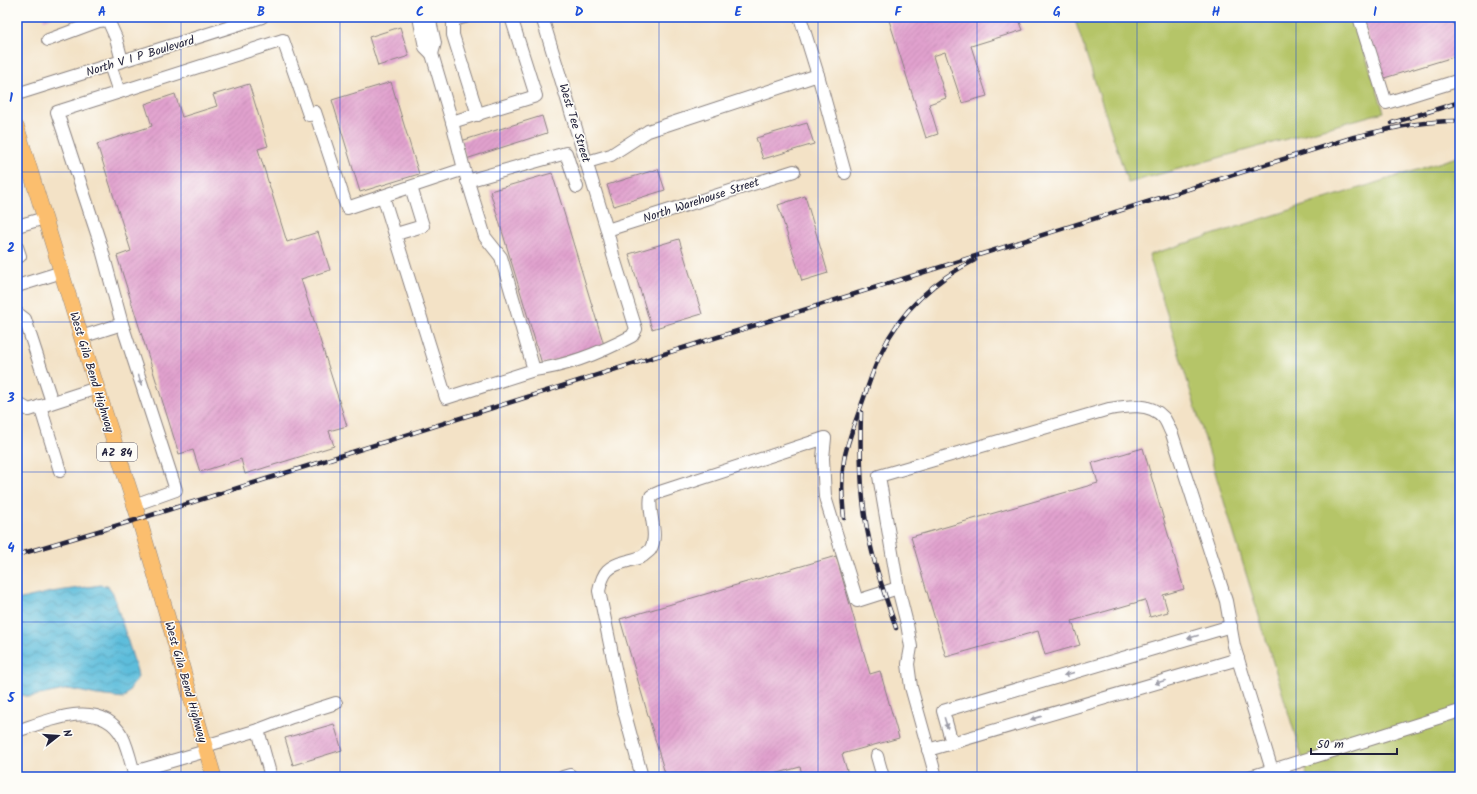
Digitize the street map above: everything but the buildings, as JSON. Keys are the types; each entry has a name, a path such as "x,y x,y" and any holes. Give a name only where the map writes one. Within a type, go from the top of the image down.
{"main road":[{"name":"West Gila Bend Highway","path":"17,128 21,152 45,218 134,505 214,777"}],"street":[{"name":"North V I P Boulevard","path":"17,94 262,17"},
{"path":"419,17 425,47 432,54 485,236 500,257 534,370"},
{"path":"429,17 435,43 432,54"},
{"path":"465,17 453,20 453,35 478,115"},
{"path":"452,122 536,96 511,17"},
{"name":"West Tee Street","path":"396,234 416,306 446,398 534,370 555,368 595,353 632,336 636,329 613,255 608,230 542,17"},
{"path":"800,17 845,172"},
{"path":"1359,17 1386,103 1460,80"},
{"path":"48,40 99,21 108,20 116,38 116,63 119,92"},
{"path":"134,505 176,490 122,324 101,246 57,112 283,40 309,114 315,112 347,208 411,187 566,152 577,187"},
{"path":"587,162 611,155 648,131 818,75"},
{"name":"North Warehouse Street","path":"608,230 794,171"},
{"path":"383,196 396,234 423,226 411,187"},
{"path":"17,226 45,218"},
{"path":"17,286 62,272"},
{"path":"17,313 25,319 52,402"},
{"path":"81,337 122,324"},
{"path":"17,403 29,410 97,388"},
{"path":"40,406 60,471"},
{"path":"936,777 911,687 908,664 911,647 898,588 879,476 1109,409 1132,406 1150,408 1163,417 1172,434 1226,601 1238,659 1272,770"},
{"path":"642,777 623,707 599,591 601,578 606,571 615,564 639,558 650,551 654,540 649,504 651,496 825,438 823,458 825,497 857,601 898,588"},
{"path":"952,743 943,711 1231,626"},
{"path":"928,750 1238,659"},
{"path":"17,731 69,715 91,715 101,718 112,725 121,734 134,774 336,703"},
{"path":"1250,777 1460,711"},
{"path":"258,730 271,777"},
{"path":"877,756 883,777"},
{"path":"563,777 570,775 570,777"}],"green space":[{"path":"1074,17 1353,17 1384,112 1128,183"},
{"path":"1460,156 1460,777 1306,777 1300,751 1149,255"}],"water":[{"path":"101,585 108,586 113,593 137,671 138,677 124,698 97,695 69,689 30,697 17,694 17,600 51,592"}],"railway":[{"path":"1392,123 1460,102"},
{"path":"17,555 139,519 1354,137 1393,128 1433,122 1460,121"},
{"path":"844,518 842,482 845,453 882,351 899,323 921,298 947,277 975,260"},
{"path":"861,412 861,477 867,530 878,573 896,628"}]}
